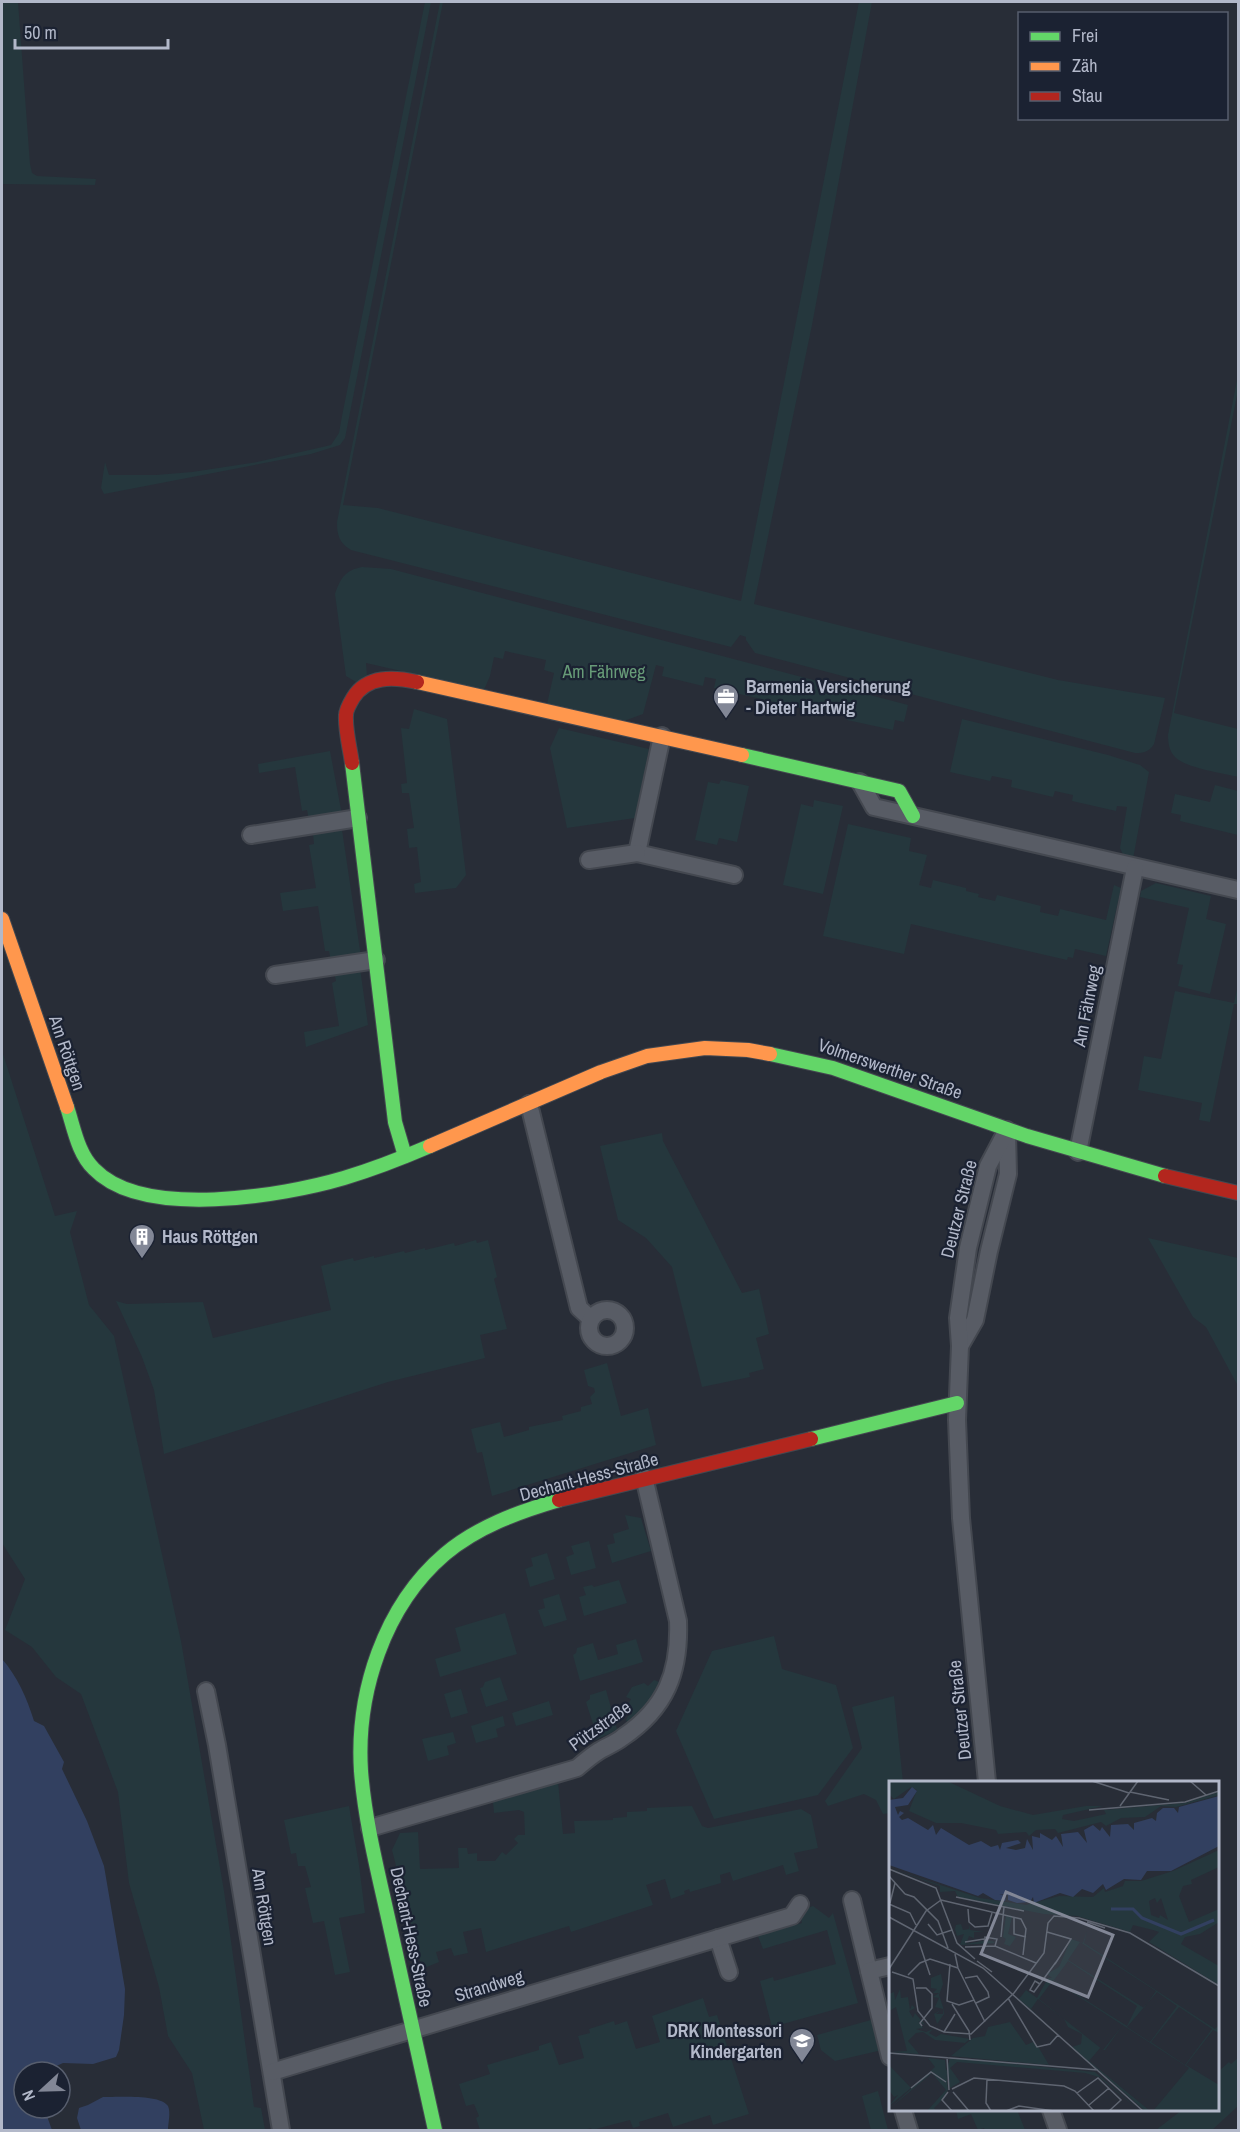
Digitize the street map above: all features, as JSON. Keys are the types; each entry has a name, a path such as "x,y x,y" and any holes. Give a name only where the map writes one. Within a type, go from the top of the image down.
{"street":[{"path":"405,1156 395,1122 346,714 354,694 384,677 662,736 860,782 874,807 1239,890"},
{"path":"638,853 662,736"},
{"path":"251,836 358,818"},
{"path":"589,860 638,853 734,875"},
{"name":"Am Fährweg","path":"1078,1152 1135,868"},
{"name":"Am Röttgen","path":"2,919 78,1145 92,1169 116,1186"},
{"path":"275,975 376,960"},
{"name":"Volmerswerther Straße","path":"116,1186 162,1198 209,1199 279,1192 342,1178 405,1156 618,1066 659,1053 696,1048 730,1048 775,1054 837,1069 1007,1130 1078,1152 1175,1180 1239,1193"},
{"path":"529,1104 579,1308 591,1319"},
{"name":"Deutzer Straße","path":"987,1781 961,1518 957,1403 960,1346 975,1320 1008,1174 1007,1130"},
{"name":"Dechant-Hess-Straße","path":"435,2130 369,1828 361,1751 362,1716 374,1660 399,1607 416,1584 451,1550 488,1527 519,1513 644,1477 673,1473 957,1403"},
{"name":"Pützstraße","path":"369,1828 577,1768 598,1751 622,1738 642,1723 658,1705 676,1667 679,1644 678,1621 644,1477"},
{"name":"Am Röttgen","path":"206,1691 281,2130"},
{"path":"852,1900 889,2049"},
{"name":"Strandweg","path":"272,2072 792,1916 800,1904"},
{"path":"718,1938 729,1972"},
{"path":"869,1971 889,1966"},
{"path":"904,2111 909,2130"},
{"path":"1052,2111 1058,2130"}],"green space":[{"path":"2,2 18,2 32,173 37,176 96,179 95,185 2,184"},
{"path":"425,2 431,2 345,438 340,445 311,454 104,494 101,488 105,462 109,475 192,472 257,462 331,445 339,433"},
{"path":"440,2 443,2 343,505 378,508 741,601 859,2 872,2 812,325 754,604 1058,680 1165,698 1154,744 1150,749 1135,753 755,653 746,637 740,635 731,647 351,550 341,541 337,522"},
{"path":"1238,375 1238,390 1174,713 1238,729 1238,777 1180,761 1171,752 1168,735"},
{"path":"362,567 391,569 908,705 904,722 895,720 893,730 847,720 848,714 832,710 830,715 714,688 716,679 705,677 703,686 662,676 664,667 656,665 643,714 621,722 547,704 554,673 544,670 546,660 505,651 503,659 494,657 484,690 366,663 367,676 356,682 346,676 335,594 344,576 351,570"},
{"path":"414,709 447,719 466,875 456,888 415,893 414,884 421,882 417,847 409,848 407,829 414,828 409,793 402,793 401,784 407,783 401,728 409,729"},
{"path":"962,719 1108,755 1140,765 1149,772 1133,859 1125,859 1120,848 1127,807 1117,806 1116,811 1072,801 1073,795 1055,791 1053,797 1011,787 1012,780 992,776 990,781 950,772"},
{"name":"Am Fährweg","path":"559,728 649,749 635,818 567,828 550,748"},
{"path":"330,751 342,815 309,820 307,810 302,811 295,767 259,773 258,764"},
{"path":"721,780 749,786 737,842 719,838 717,845 695,840 708,782 719,784"},
{"path":"1215,785 1238,791 1238,835 1180,821 1181,815 1171,813 1175,794 1210,802"},
{"path":"814,800 843,806 823,894 783,885 801,804 813,807"},
{"path":"848,824 911,838 909,851 927,855 919,885 931,888 933,880 966,888 966,891 979,894 978,897 995,901 997,895 1041,906 1040,912 1058,916 1060,909 1106,920 1114,885 1121,888 1106,956 1075,949 1073,958 1068,957 1067,960 911,924 904,954 823,936"},
{"path":"342,830 361,957 331,961 329,951 325,951 318,906 283,911 280,893 316,888 309,845 314,844 313,834"},
{"path":"1156,883 1211,896 1206,919 1226,924 1210,994 1178,986 1183,965 1177,964 1189,908 1140,897 1141,891"},
{"path":"360,968 368,1025 306,1047 304,1032 339,1026 332,983 336,981 334,971"},
{"path":"1238,985 1238,1004 1234,1004 1210,1122 1199,1120 1202,1103 1138,1090 1144,1056 1161,1059 1175,991 1234,1003"},
{"path":"2,1051 55,1216 77,1211 70,1232 89,1305 114,1336 181,1641 224,1891 254,2107 261,2108 265,2130 204,2130 192,2073 168,2036 159,1987 129,1883 118,1792 81,1694 56,1677 32,1647 5,1630 25,1579 2,1543"},
{"path":"662,1133 663,1141 742,1293 759,1289 769,1334 756,1338 764,1369 749,1373 750,1377 702,1387 672,1267 646,1238 618,1220 600,1146"},
{"path":"1148,1238 1238,1258 1238,1386 1206,1327 1193,1317"},
{"path":"476,1240 477,1243 488,1240 497,1277 494,1279 507,1329 480,1335 485,1358 388,1382 164,1454 154,1390 142,1357 116,1301 127,1304 203,1302 213,1338 331,1310 321,1266 353,1258 354,1261 454,1243 455,1246"},
{"path":"607,1363 621,1416 648,1408 656,1445 492,1496 482,1452 477,1453 471,1429 500,1422 504,1437 529,1430 529,1427 563,1420 562,1416 581,1411 581,1407 592,1404 590,1397 595,1392 594,1388 588,1386 584,1370"},
{"path":"625,1515 641,1518 651,1551 612,1563 607,1545 615,1543 613,1534 629,1529"},
{"path":"589,1541 596,1568 571,1575 566,1557 574,1554 571,1546"},
{"path":"547,1553 555,1579 530,1587 525,1569 533,1566 531,1558"},
{"path":"619,1580 627,1603 584,1616 579,1597 586,1595 583,1587 592,1585 594,1587"},
{"path":"559,1594 567,1620 544,1627 538,1610 545,1608 543,1599"},
{"path":"505,1613 517,1654 440,1677 435,1659 461,1651 455,1628"},
{"path":"774,1636 782,1669 836,1685 853,1748 818,1795 714,1819 676,1731 712,1651"},
{"path":"636,1639 643,1662 580,1681 573,1655 577,1648 593,1643 598,1660 618,1654 616,1645"},
{"path":"500,1677 508,1700 486,1707 480,1688 485,1682"},
{"path":"654,1680 662,1683 641,1714 628,1724 626,1720 632,1714 628,1705 631,1699 626,1697 632,1687 644,1683 648,1686"},
{"path":"461,1689 468,1713 451,1718 444,1694"},
{"path":"606,1690 617,1729 593,1741 589,1729 594,1727 586,1702 590,1699 590,1695"},
{"path":"894,1696 903,1781 889,1781 889,1813 883,1814 876,1800 864,1794 828,1806 825,1801 862,1748 852,1707"},
{"path":"549,1701 553,1715 516,1726 512,1713"},
{"path":"503,1716 505,1726 496,1729 498,1737 476,1743 471,1726"},
{"path":"453,1732 456,1743 447,1746 449,1755 428,1761 422,1739"},
{"path":"558,1782 563,1834 575,1833 574,1821 613,1820 613,1818 627,1817 627,1812 647,1811 647,1808 692,1806 702,1826 708,1828 801,1809 811,1815 818,1848 794,1853 799,1871 786,1875 783,1865 733,1881 730,1872 720,1875 721,1883 690,1892 689,1889 684,1891 685,1894 671,1899 665,1879 646,1885 653,1905 571,1932 569,1926 486,1952 481,1928 463,1932 468,1953 454,1956 451,1948 436,1952 439,1962 422,1969 392,1850 400,1833 418,1832 420,1869 459,1868 458,1848 467,1848 468,1854 477,1853 477,1861 495,1861 502,1852 506,1855 518,1843 514,1839 518,1835 525,1835 524,1812 519,1810 494,1813 493,1802"},
{"path":"349,1806 365,1913 339,1918 350,1972 335,1975 324,1921 313,1923 305,1888 311,1887 305,1866 298,1866 296,1853 291,1854 284,1820"},
{"path":"813,1906 829,1918 833,1913 858,2003 772,2027 760,1981 773,1977 774,1981 836,1964 827,1930 763,1949 758,1936 802,1923 799,1911"},
{"path":"703,1998 709,2017 717,2015 749,2114 713,2125 710,2115 673,2127 668,2113 639,2122 640,2126 633,2128 630,2120 592,2130 591,2128 583,2130 480,2130 476,2118 479,2116 474,2104 466,2106 459,2084 490,2074 487,2065 539,2050 539,2046 551,2042 559,2065 584,2058 578,2036 590,2033 589,2029 614,2021 615,2025 627,2021 636,2049 660,2042 652,2016"},
{"path":"878,2018 882,2050 835,2061 821,2050 817,2035"},
{"path":"1238,2058 1238,2106 1212,2130 1156,2130 1181,2111 1219,2111 1219,2071 1229,2062 1231,2064"},
{"path":"878,2091 888,2130 871,2130 862,2096"},
{"path":"956,2111 1017,2111 1025,2130 985,2130 984,2128 978,2130 971,2114 958,2119"}],"water":[{"path":"2,1659 21,1688 34,1721 44,1726 64,1762 62,1769 87,1821 104,1866 125,1989 124,2015 116,2057 93,2064 72,2063 72,2060 12,2060 12,2120 48,2120 52,2130 2,2130"},
{"path":"103,2097 138,2097 164,2102 169,2109 168,2130 81,2130 77,2118 79,2108"}],"traffic: fast":[{"path":"742,755 899,791 913,816"},
{"path":"352,763 395,1122 405,1156"},
{"path":"770,1054 833,1068 1027,1136 1165,1176"},
{"path":"67,1107 80,1148 94,1169 116,1185 145,1194 179,1199 251,1197 318,1185 366,1171 430,1146"},
{"path":"811,1439 957,1403"},
{"path":"435,2130 369,1828 361,1771 363,1712 369,1682 390,1625 405,1599 424,1575 457,1544 484,1528 513,1515 559,1500"}],"traffic: slow":[{"path":"417,682 742,755"},
{"path":"2,919 67,1107"},
{"path":"430,1146 601,1072 647,1056 705,1048 748,1050 770,1054"}],"traffic: jam":[{"path":"352,763 346,713 359,691 366,685 382,679 417,682"},
{"path":"1165,1176 1238,1193"},
{"path":"559,1500 811,1439"}],"place":[{"name":"Barmenia Versicherung - Dieter Hartwig","path":"726,720"},
{"name":"Haus Röttgen","path":"142,1260"},
{"name":"DRK Montessori Kindergarten","path":"802,2064"}]}
